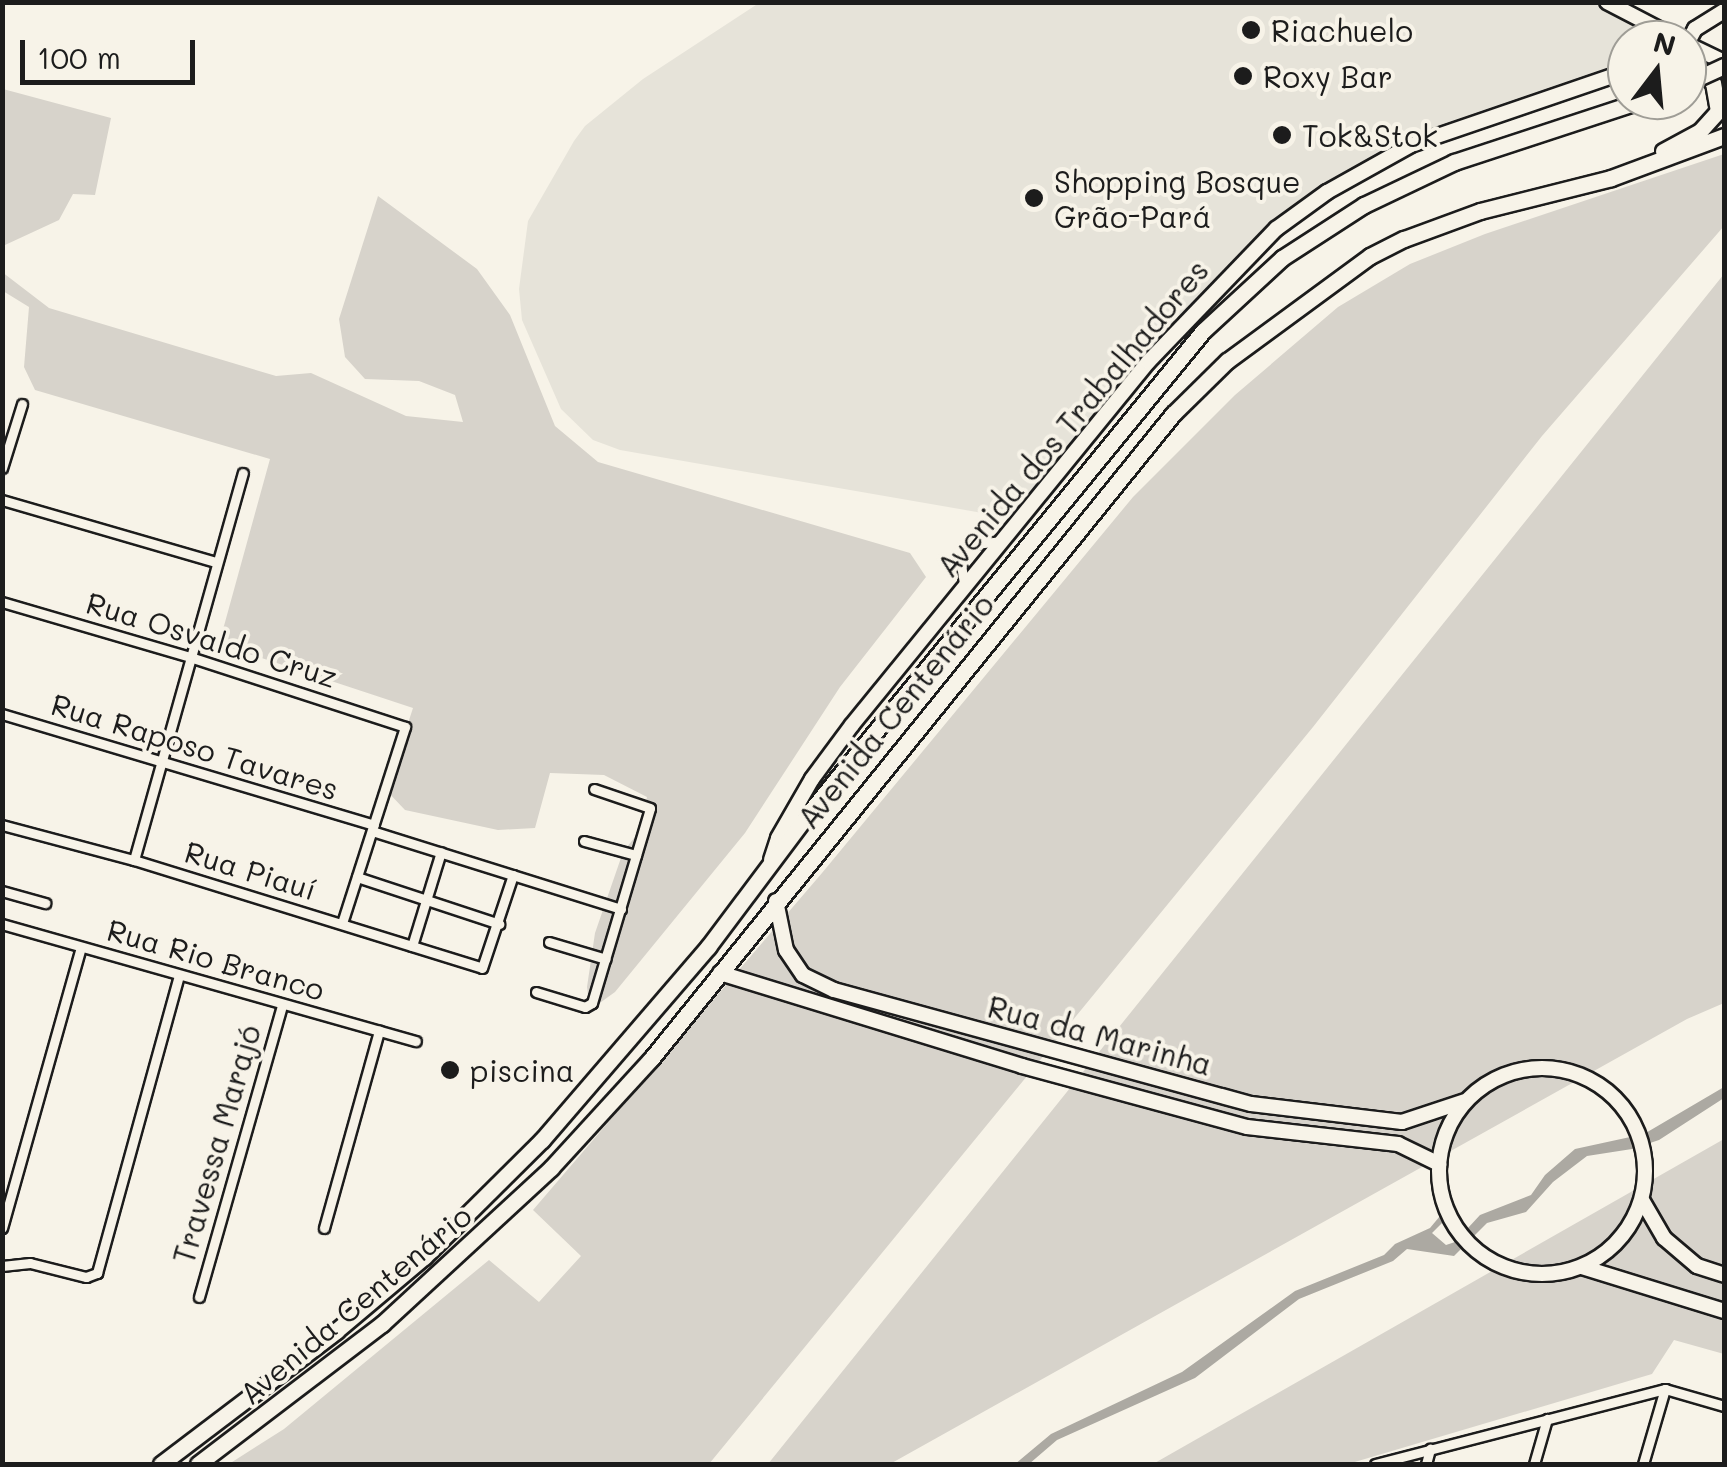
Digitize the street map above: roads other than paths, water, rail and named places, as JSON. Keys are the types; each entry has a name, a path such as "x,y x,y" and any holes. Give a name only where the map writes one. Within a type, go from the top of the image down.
{"main road":[{"path":"1607,2 1635,20"},
{"path":"1610,178 1686,140 1714,120 1718,103 1707,76"},
{"name":"Avenida dos Trabalhadores","path":"769,868 778,838 812,779 1148,362 1276,229 1327,192 1428,138 1607,78"},
{"name":"Avenida Centenário","path":"161,1464 321,1343 424,1257 613,1062 1202,332 1282,258 1364,204 1454,162 1607,112"},
{"name":"Avenida Centenário","path":"198,1464 296,1393 471,1247 551,1168 651,1058 1173,414 1227,361 1370,256 1404,239 1480,211 1610,178 1724,136"},
{"name":"Rua da Marinha","path":"776,901 786,950 803,975 891,1006 1251,1104 1402,1122 1466,1101"},
{"name":"Rua da Marinha","path":"720,973 1022,1066 1246,1127 1398,1144 1439,1164"},
{"path":"1526,1068 1562,1070 1610,1092 1639,1132 1645,1154 1642,1200 1620,1240 1582,1267 1559,1273 1513,1270 1473,1247 1457,1230 1440,1187 1439,1164 1452,1120 1466,1101 1503,1075 1526,1068"},
{"path":"1642,1200 1664,1238 1696,1266 1724,1275"},
{"path":"1582,1267 1724,1312"}],"street":[{"path":"2,468 22,404"},
{"path":"134,860 243,472"},
{"path":"2,500 215,562"},
{"path":"968,544 1005,540"},
{"path":"960,558 965,570 964,588"},
{"name":"Rua Osvaldo Cruz","path":"2,602 190,656 405,727 373,828"},
{"name":"Rua Raposo Tavares","path":"2,714 620,909"},
{"path":"536,992 589,1007 650,806 594,789"},
{"name":"Rua Piauí","path":"2,825 134,860 484,968 499,924"},
{"path":"342,923 373,828"},
{"path":"584,841 636,855"},
{"path":"412,946 441,852"},
{"path":"356,877 499,924 514,874"},
{"path":"2,891 45,903"},
{"name":"Rua Rio Branco","path":"2,924 416,1041"},
{"path":"549,942 606,959"},
{"path":"2,1228 82,947"},
{"path":"2,1266 30,1263 86,1278 96,1272 179,975"},
{"name":"Travessa Marajó","path":"199,1298 282,1005"},
{"path":"324,1228 379,1030"},
{"path":"1643,1464 1665,1388"},
{"path":"1375,1464 1665,1388 1724,1406"},
{"path":"1534,1464 1547,1419"},
{"path":"1426,1464 1430,1449"}],"place":[{"name":"Riachuelo","path":"1251,30"},
{"name":"Roxy Bar","path":"1243,76"},
{"name":"Tok&Stok","path":"1282,135"},
{"name":"Shopping Bosque Grão-Pará","path":"1034,198"},
{"name":"piscina","path":"450,1070"}]}
